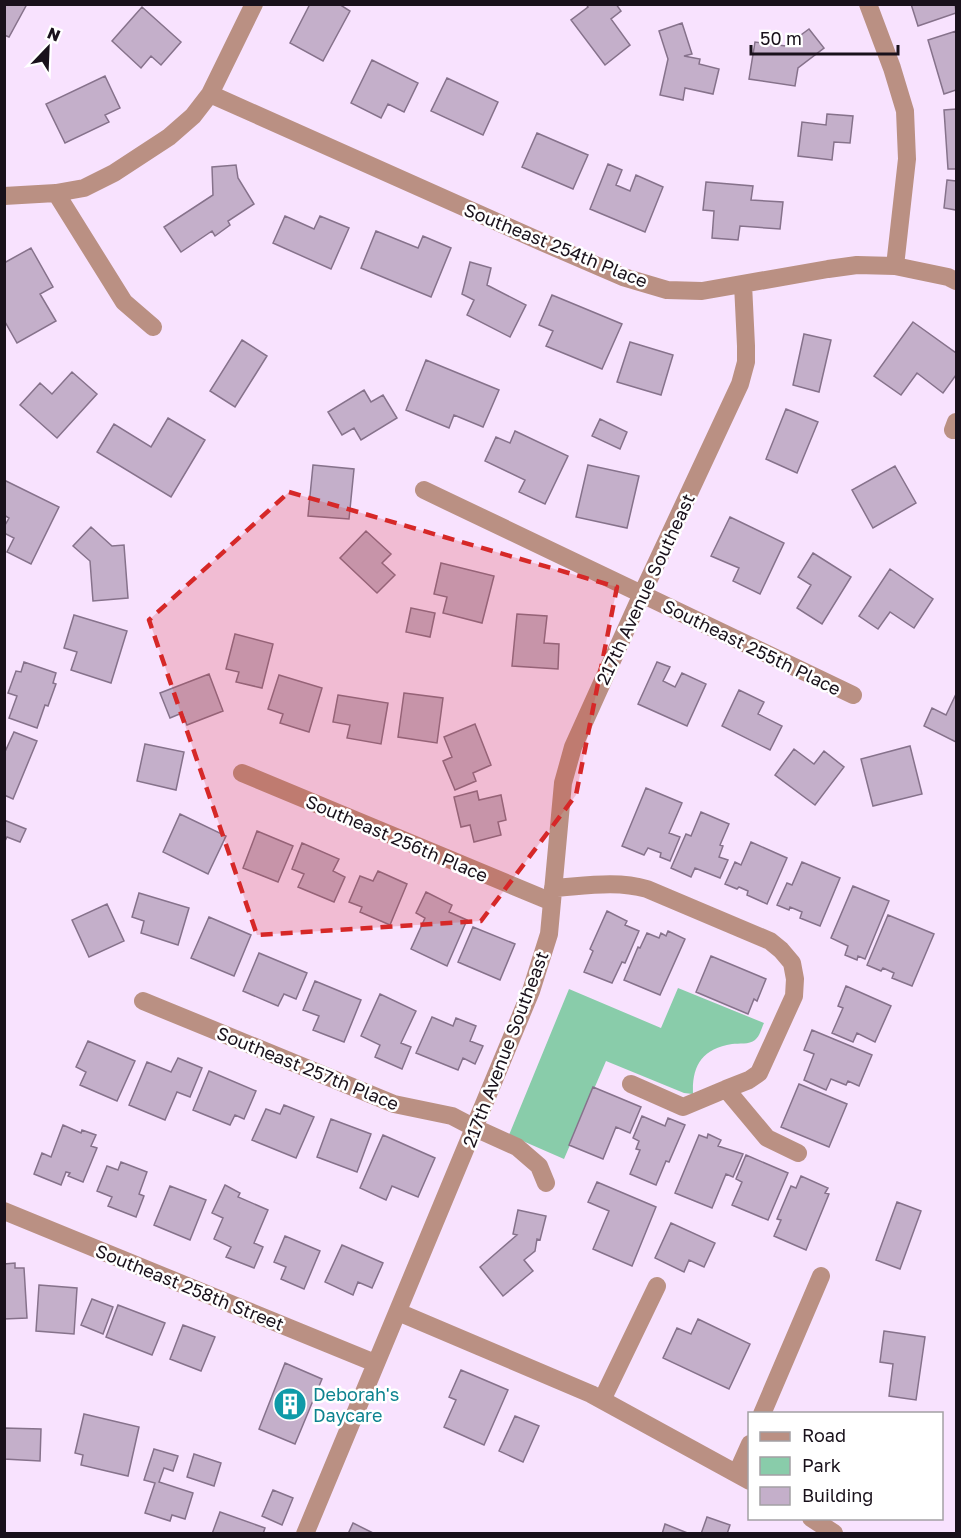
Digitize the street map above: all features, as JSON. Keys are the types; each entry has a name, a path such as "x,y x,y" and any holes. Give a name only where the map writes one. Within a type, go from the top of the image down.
{"street":[{"path":"4,196 57,193 84,188 114,173 169,137 193,116 210,94 254,4"},
{"path":"867,4 892,68 905,111 907,159 895,266"},
{"name":"Southeast 254th Place","path":"210,94 542,242 623,276 667,290 702,291 857,265 895,266 957,280"},
{"path":"57,193 124,302 153,327"},
{"name":"217th Avenue Southeast","path":"305,1533 531,991 549,934 563,783 573,747 740,384 746,362 743,284"},
{"name":"Southeast 255th Place","path":"424,490 853,695"},
{"name":"Southeast 256th Place","path":"242,773 552,895 616,884 632,885 770,941 792,963 795,979 794,996 759,1073 749,1080 726,1089"},
{"name":"Southeast 257th Place","path":"143,1001 394,1104 452,1116 517,1146 539,1166 546,1183"},
{"path":"632,1084 683,1107 726,1089 767,1138 798,1153"},
{"name":"Southeast 258th Street","path":"4,1211 375,1363"},
{"path":"762,1412 821,1276"},
{"path":"602,1401 657,1286"},
{"path":"398,1312 591,1394 743,1477 748,1453"},
{"path":"814,1520 834,1533"}],"highlighted area":[{"path":"289,492 617,587 576,795 481,921 257,935 149,620"}],"green space":[{"path":"678,988 764,1023 758,1036 750,1043 722,1046 706,1054 694,1075 693,1094 684,1093 606,1061 564,1159 509,1135 569,989 661,1028"}],"building":[{"path":"4,4 27,4 9,37 4,35"},
{"path":"310,4 339,4 350,11 323,61 290,43"},
{"path":"586,4 616,4 621,11 611,19 630,45 605,65 571,20 588,7"},
{"path":"911,4 955,4 956,13 918,26"},
{"path":"142,7 181,42 161,65 151,56 141,68 112,41"},
{"path":"682,23 692,54 684,56 700,59 699,64 719,69 713,94 685,88 683,100 660,95 668,59 659,31"},
{"path":"809,29 824,48 798,68 795,86 749,79 755,42 786,46"},
{"path":"956,31 956,90 944,94 928,40"},
{"path":"372,60 418,83 404,112 388,104 381,118 351,103"},
{"path":"105,76 120,108 105,115 109,122 65,143 46,104"},
{"path":"447,78 498,102 483,135 431,111"},
{"path":"956,109 956,169 948,169 944,110"},
{"path":"827,114 853,116 850,143 834,142 832,160 798,156 802,122 826,125"},
{"path":"537,133 588,155 573,189 522,167"},
{"path":"608,164 622,170 616,185 630,191 636,175 663,187 645,232 590,209"},
{"path":"236,165 238,178 254,204 228,221 230,225 215,236 212,231 181,252 164,227 213,195 212,167"},
{"path":"947,180 956,181 956,210 944,208"},
{"path":"706,182 753,186 751,200 783,202 780,229 740,226 738,240 712,238 714,211 703,210"},
{"path":"285,216 314,229 320,216 349,228 331,269 273,243"},
{"path":"376,231 418,248 423,236 451,248 431,297 361,268"},
{"path":"31,248 53,287 40,294 56,321 17,343 4,320 4,263"},
{"path":"470,262 491,268 487,285 526,305 510,337 467,315 474,300 462,294"},
{"path":"552,295 622,324 602,369 546,346 553,331 539,325"},
{"path":"913,322 956,353 956,375 943,393 917,373 901,395 874,376"},
{"path":"804,334 831,340 819,392 793,385"},
{"path":"242,340 267,356 235,407 210,391"},
{"path":"630,342 673,355 661,395 617,382"},
{"path":"426,360 499,390 483,427 454,415 449,428 406,410"},
{"path":"72,372 97,394 57,438 20,405 40,383 52,394"},
{"path":"364,390 371,402 383,395 397,418 361,440 354,428 342,435 328,412"},
{"path":"786,409 818,422 797,473 766,459"},
{"path":"168,418 205,440 171,497 97,452 114,424 151,447"},
{"path":"600,419 627,432 620,449 592,436"},
{"path":"515,431 568,456 545,504 519,492 525,480 485,461 496,437 510,443"},
{"path":"313,465 354,469 349,519 308,516"},
{"path":"588,465 639,476 627,528 576,517"},
{"path":"895,466 916,503 873,528 852,490"},
{"path":"4,480 59,507 31,564 7,552 14,538 4,533 4,527 9,518 4,515"},
{"path":"730,517 784,543 760,594 733,581 739,568 711,556"},
{"path":"91,527 112,546 124,545 128,598 93,601 90,561 73,546"},
{"path":"366,531 391,554 382,563 395,575 377,593 340,558"},
{"path":"813,553 851,577 822,624 797,608 811,585 798,577"},
{"path":"441,563 494,576 482,623 443,613 447,597 434,594"},
{"path":"890,569 933,599 914,628 890,612 878,629 859,616"},
{"path":"411,608 435,613 430,637 406,632"},
{"path":"517,614 547,616 544,643 559,644 558,669 512,666"},
{"path":"74,615 127,631 111,683 71,670 77,652 64,648"},
{"path":"235,634 273,644 262,688 236,682 239,672 226,669"},
{"path":"24,662 56,673 53,683 56,684 37,728 9,718 17,696 8,693 16,671 21,672"},
{"path":"657,662 670,667 663,681 675,687 682,673 706,684 687,726 638,704"},
{"path":"209,674 223,711 187,725 182,713 170,718 160,693"},
{"path":"279,675 322,688 309,732 280,723 283,714 268,709"},
{"path":"739,690 764,702 758,714 782,726 770,750 722,726"},
{"path":"404,693 443,698 437,743 398,737"},
{"path":"956,694 956,742 924,726 932,708 946,715"},
{"path":"338,695 388,703 381,744 347,738 350,725 333,722"},
{"path":"475,724 491,765 473,773 476,781 455,790 443,761 452,757 444,737"},
{"path":"14,732 37,741 13,799 4,795 4,754"},
{"path":"145,744 184,752 176,790 137,781"},
{"path":"910,746 922,794 873,806 861,759"},
{"path":"794,749 814,764 824,751 844,767 815,805 775,775"},
{"path":"646,788 682,803 669,833 680,837 670,861 660,857 661,853 648,848 644,855 622,846"},
{"path":"477,791 479,800 501,795 506,820 498,822 501,835 474,842 470,825 461,827 454,797"},
{"path":"701,812 729,824 720,845 723,846 719,857 728,860 720,878 695,868 691,877 671,868 686,834 691,836"},
{"path":"180,814 226,836 208,874 163,852"},
{"path":"4,820 26,829 20,842 7,837 4,843"},
{"path":"257,831 293,846 278,882 243,868"},
{"path":"751,842 787,858 767,904 747,895 748,891 725,884 735,862 741,865"},
{"path":"302,843 339,859 333,871 345,877 334,902 298,887 304,874 292,869"},
{"path":"802,862 840,878 820,926 800,918 802,912 777,905 787,883 792,885"},
{"path":"378,871 407,884 390,925 360,912 362,907 349,902 360,876 373,881"},
{"path":"853,886 889,901 865,959 858,956 857,960 845,955 848,946 831,938"},
{"path":"426,892 452,905 449,912 467,920 447,966 411,949 425,918 416,913"},
{"path":"139,893 189,908 178,945 141,933 144,921 132,917"},
{"path":"107,904 124,941 89,957 72,920"},
{"path":"607,911 627,921 625,925 639,931 625,963 622,962 612,983 584,972 593,951 590,949"},
{"path":"888,915 934,934 912,986 892,978 894,973 867,965"},
{"path":"209,917 251,935 234,976 191,958"},
{"path":"473,927 515,944 500,980 458,962"},
{"path":"668,931 685,939 660,995 624,980 638,947 640,948 647,933 659,938 661,933 666,936"},
{"path":"259,953 307,973 296,999 284,994 278,1006 243,991"},
{"path":"711,956 766,979 757,1001 754,999 748,1014 696,992"},
{"path":"315,981 361,1000 344,1042 313,1030 319,1016 303,1010"},
{"path":"846,986 891,1006 875,1042 857,1033 853,1042 832,1033 843,1008 838,1006"},
{"path":"380,994 416,1011 401,1043 411,1047 402,1069 375,1057 380,1045 361,1036"},
{"path":"432,1017 453,1026 456,1018 476,1026 470,1041 483,1046 475,1064 463,1058 458,1070 416,1053"},
{"path":"812,1030 872,1055 859,1086 848,1081 846,1085 831,1079 826,1090 804,1080 814,1054 804,1050"},
{"path":"88,1041 135,1061 117,1101 80,1085 86,1072 76,1067"},
{"path":"178,1058 202,1068 190,1097 177,1092 165,1120 129,1105 147,1062 171,1072"},
{"path":"209,1071 256,1091 244,1119 235,1115 230,1125 193,1110"},
{"path":"799,1084 847,1104 829,1147 781,1127"},
{"path":"593,1087 641,1107 630,1133 616,1127 603,1159 569,1145"},
{"path":"284,1105 314,1117 296,1158 252,1140 266,1109 280,1114"},
{"path":"642,1116 665,1126 668,1118 685,1125 656,1185 630,1174 640,1150 636,1149 639,1141 633,1138"},
{"path":"331,1119 371,1134 357,1172 317,1157"},
{"path":"63,1125 81,1133 82,1130 96,1135 91,1146 97,1148 83,1182 68,1176 70,1173 66,1172 61,1185 34,1174 42,1153 51,1157"},
{"path":"708,1134 721,1140 718,1146 743,1154 733,1177 726,1174 712,1208 675,1193 699,1135 707,1138"},
{"path":"383,1135 435,1158 418,1197 392,1186 386,1200 360,1188"},
{"path":"746,1155 788,1173 768,1220 732,1205 742,1182 736,1179"},
{"path":"121,1162 147,1172 139,1194 144,1196 136,1217 108,1206 112,1197 97,1191 107,1166 118,1170"},
{"path":"801,1176 828,1188 825,1193 829,1194 806,1250 774,1236 781,1220 777,1219 791,1186 796,1188"},
{"path":"597,1182 656,1207 632,1266 593,1249 609,1211 588,1202"},
{"path":"225,1185 240,1193 238,1197 268,1210 254,1243 263,1247 254,1268 226,1257 231,1247 214,1239 223,1218 212,1213"},
{"path":"170,1186 206,1200 190,1240 154,1225"},
{"path":"897,1202 921,1211 900,1269 876,1260"},
{"path":"518,1210 546,1216 535,1251 524,1260 533,1271 503,1296 480,1267 517,1235 513,1234"},
{"path":"671,1223 715,1243 704,1267 689,1260 684,1272 655,1258"},
{"path":"285,1236 320,1251 304,1289 281,1279 286,1267 274,1262"},
{"path":"342,1245 383,1263 372,1288 358,1282 353,1295 325,1282"},
{"path":"15,1263 15,1268 24,1268 27,1318 4,1319 4,1264"},
{"path":"39,1285 77,1288 74,1334 36,1331"},
{"path":"92,1299 113,1307 103,1334 81,1325"},
{"path":"118,1305 165,1323 152,1355 106,1337"},
{"path":"698,1319 750,1344 729,1389 663,1358 677,1328 691,1334"},
{"path":"183,1325 215,1337 201,1371 170,1359"},
{"path":"884,1331 925,1337 916,1400 889,1396 893,1364 880,1362"},
{"name":"Deborah's Daycare","path":"285,1363 322,1379 295,1444 259,1429"},
{"path":"461,1370 508,1390 484,1445 444,1427 456,1400 449,1397"},
{"path":"84,1414 139,1427 128,1476 81,1465 83,1455 75,1453"},
{"path":"515,1416 539,1426 523,1462 499,1451"},
{"path":"4,1428 41,1429 40,1461 4,1459"},
{"path":"154,1449 178,1456 173,1471 164,1468 159,1482 193,1493 185,1519 172,1515 170,1521 145,1513 155,1483 144,1480"},
{"path":"194,1454 221,1463 214,1486 187,1477"},
{"path":"273,1490 293,1498 282,1525 262,1516"},
{"path":"220,1512 265,1528 263,1534 212,1534"},
{"path":"707,1517 730,1525 727,1534 701,1534"},
{"path":"353,1523 375,1534 348,1534"},
{"path":"665,1524 690,1534 662,1534"}],"place":[{"name":"Deborah's Daycare","path":"290,1404"}]}
